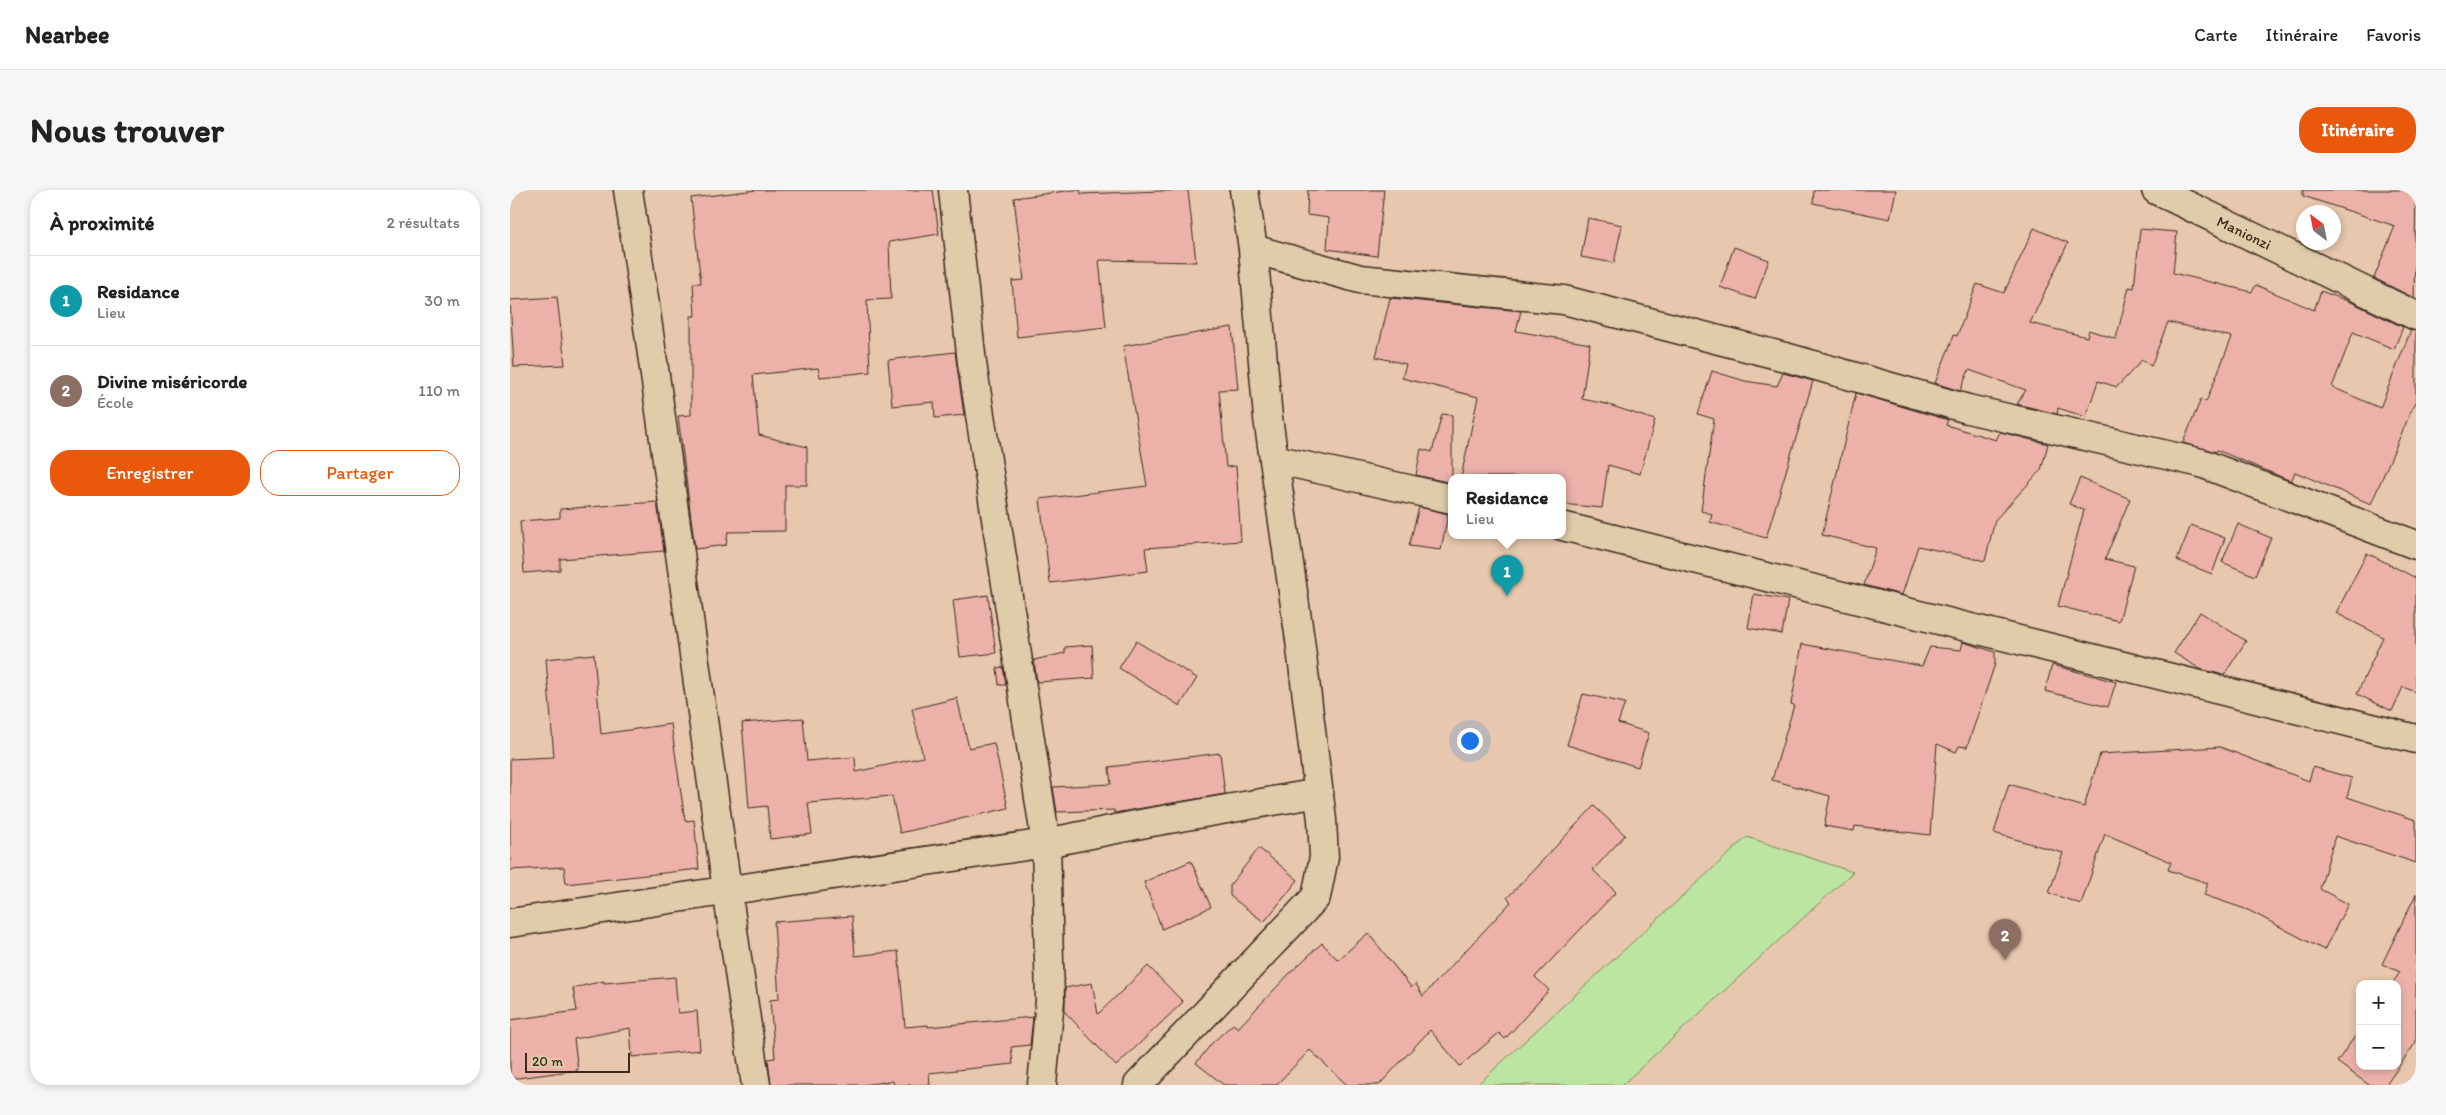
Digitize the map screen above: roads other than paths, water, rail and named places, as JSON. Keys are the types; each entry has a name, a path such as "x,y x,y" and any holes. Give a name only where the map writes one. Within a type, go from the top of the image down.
{"street":[{"path":"628,190 660,399 726,889 756,1085"},
{"path":"953,190 972,363 1046,843 1050,1000 1042,1085"},
{"path":"1138,1085 1316,897 1324,857 1319,793 1300,640 1268,418 1253,249 1244,190"},
{"name":"Manionzi","path":"2156,190 2415,316"},
{"path":"1253,249 1360,279 1564,300 1785,357 1968,409 2202,463 2416,545"},
{"path":"1274,459 1448,498"},
{"path":"1566,527 2416,739"},
{"path":"510,923 726,889 1046,843 1146,823 1319,793"}],"place":[{"name":"Residance","path":"1507,596"},
{"name":"Divine miséricorde","path":"2005,960"}]}
